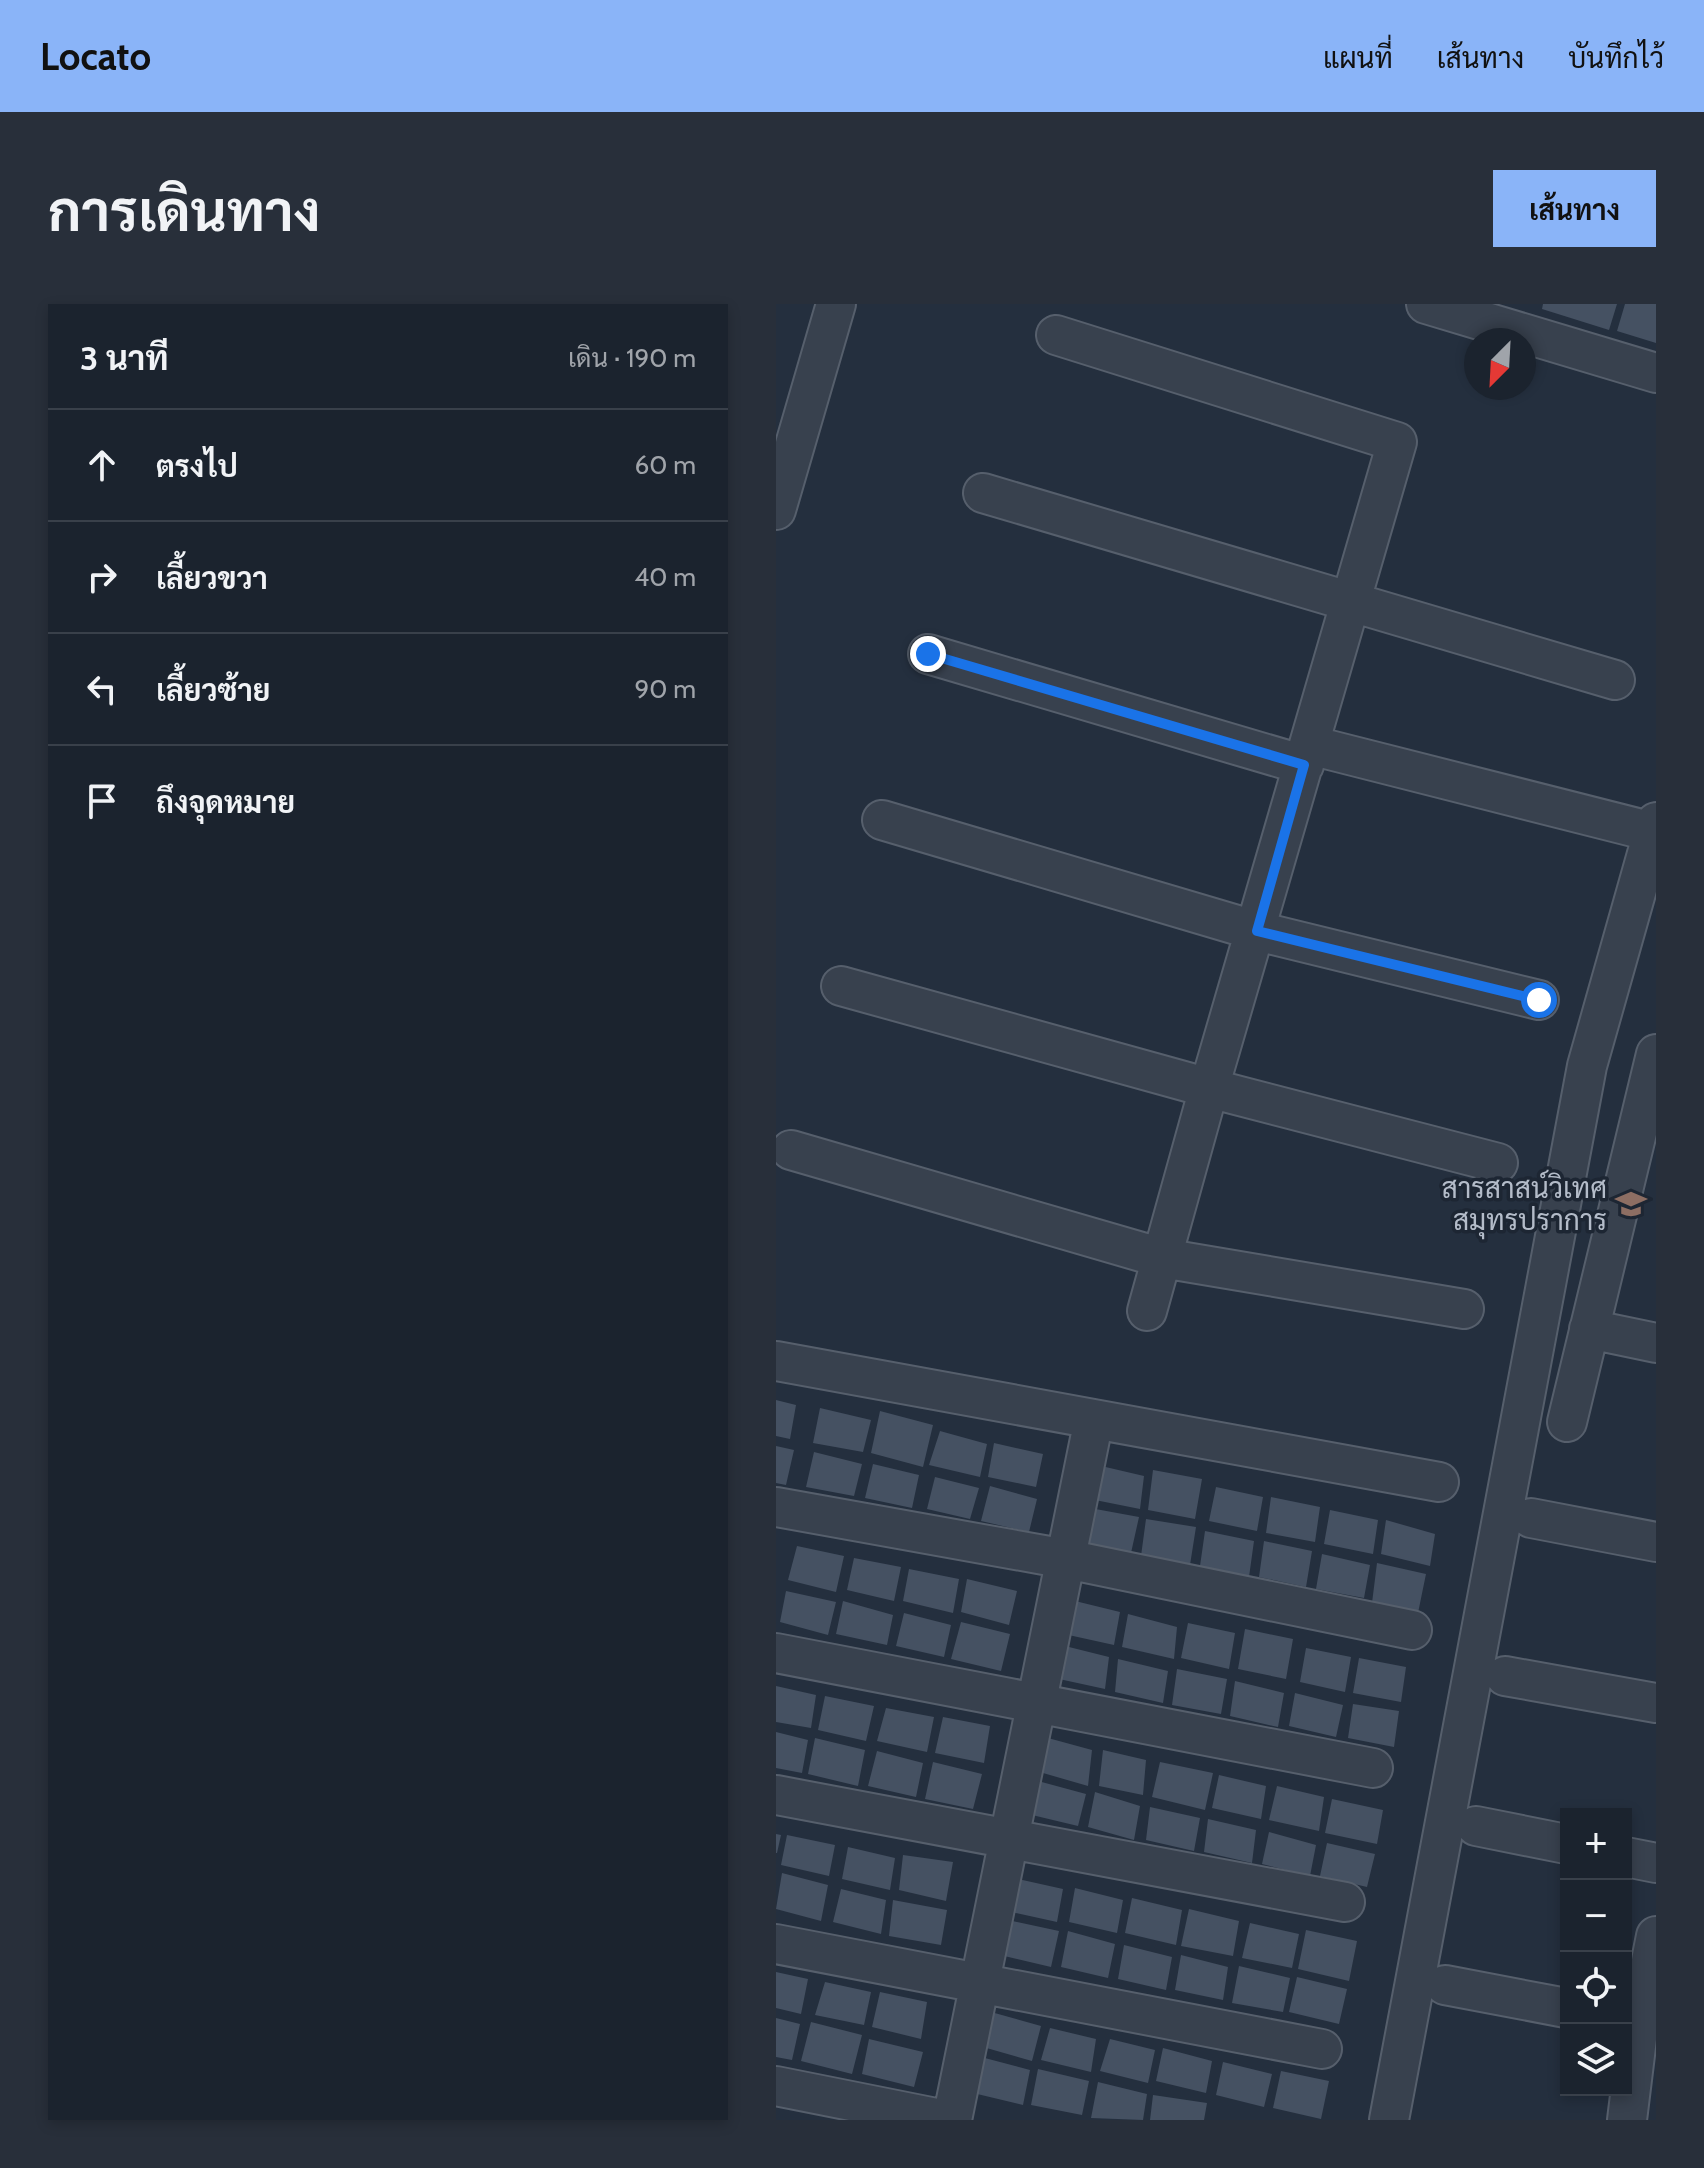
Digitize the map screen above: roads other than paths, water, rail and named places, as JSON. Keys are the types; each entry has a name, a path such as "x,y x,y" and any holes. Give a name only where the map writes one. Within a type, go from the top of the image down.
{"street":[{"path":"776,510 836,304"},
{"path":"1426,304 1477,311 1656,373"},
{"path":"1056,335 1397,442 1147,1311"},
{"path":"983,493 1615,680"},
{"path":"928,654 1307,755 1654,827 1587,1066 1389,2120"},
{"path":"882,820 1257,931 1539,1000"},
{"path":"841,986 1209,1088 1498,1163"},
{"path":"1567,1422 1589,1329 1647,1123 1656,1054"},
{"path":"791,1150 1162,1258 1464,1309"},
{"path":"1589,1329 1656,1343"},
{"path":"776,1361 1439,1482"},
{"path":"776,2086 850,2110 949,2120 1094,1419"},
{"path":"776,1507 1066,1559 1412,1630"},
{"path":"1531,1518 1656,1542"},
{"path":"776,1653 1373,1768"},
{"path":"1505,1676 1656,1703"},
{"path":"776,1795 1345,1902"},
{"path":"1476,1826 1560,1843"},
{"path":"1632,1858 1656,1863"},
{"path":"1627,2120 1640,2022 1656,1936"},
{"path":"776,1944 1322,2049"},
{"path":"1445,1985 1560,2007"}],"place":[{"name":"สารสาสน์วิเทศ สมุทรปราการ","path":"1631,1204"}]}
